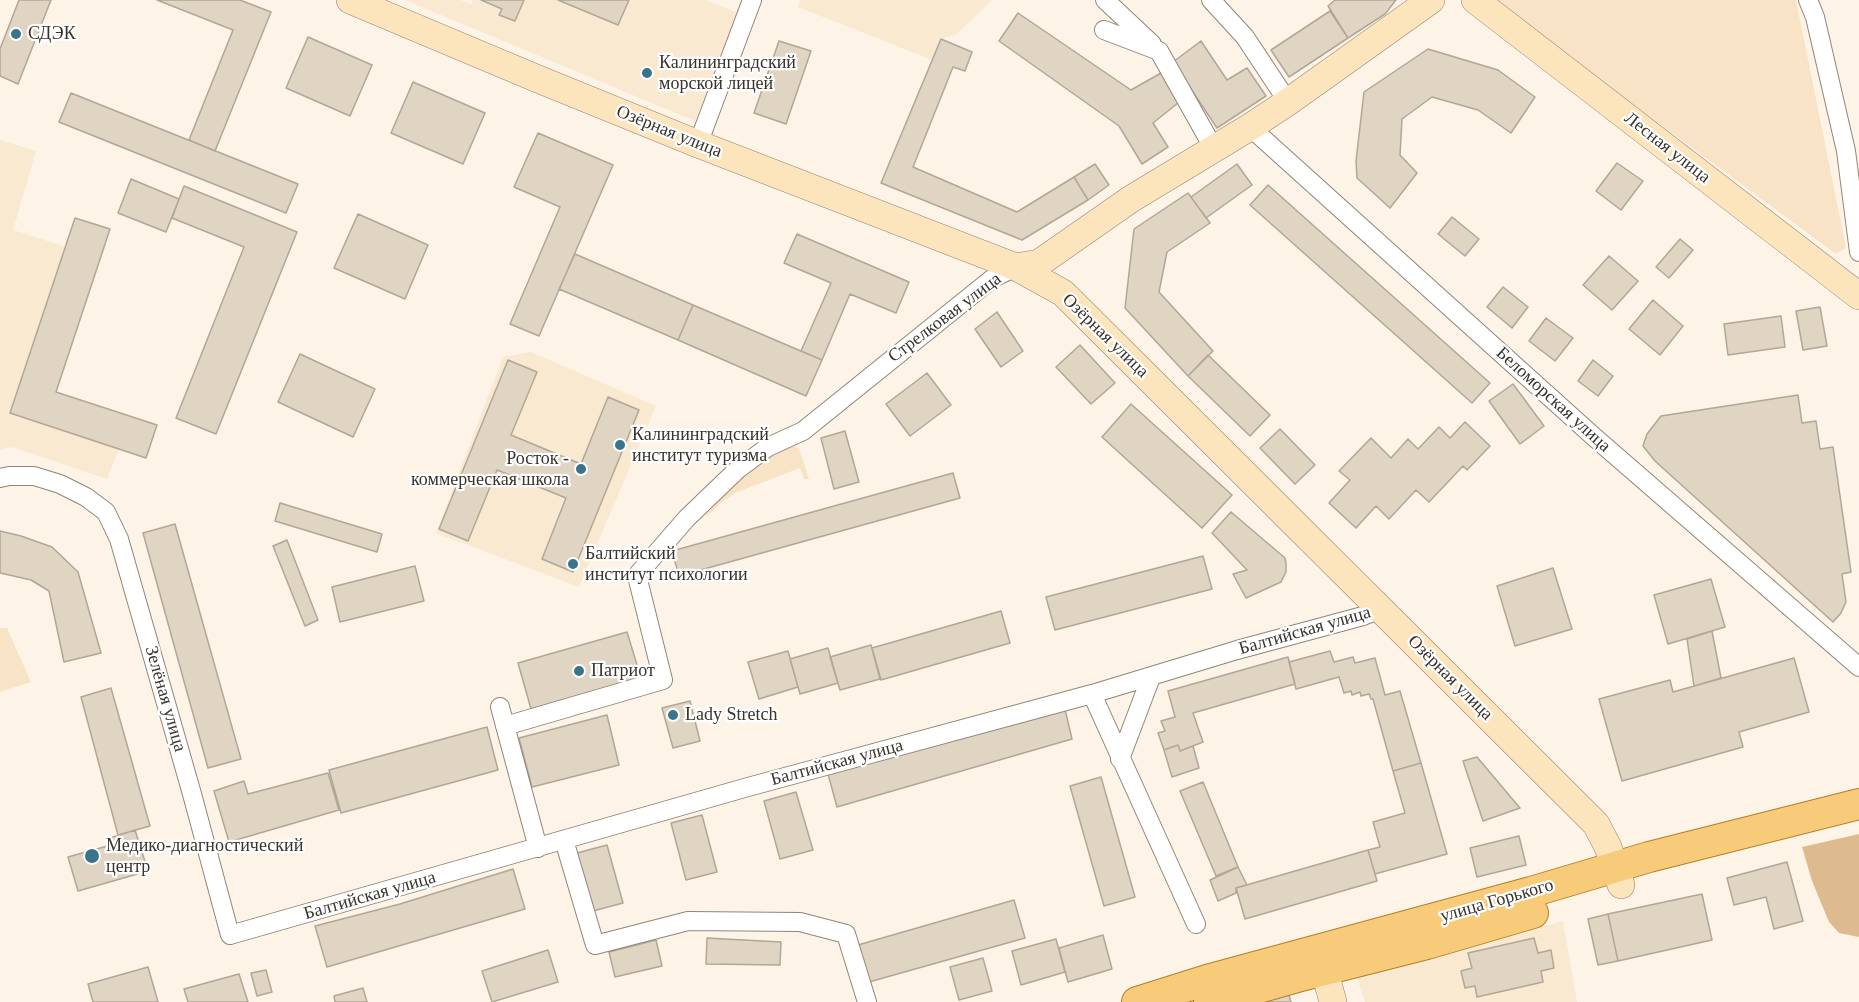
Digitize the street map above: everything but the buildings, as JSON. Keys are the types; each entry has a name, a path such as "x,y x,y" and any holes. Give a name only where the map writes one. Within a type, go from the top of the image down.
{"main road":[{"name":"улица Горького","path":"1618,876 1859,804"},
{"name":"улица Горького","path":"1209,1002 1322,960 1531,892 1618,876 1859,820"},
{"name":"улица Горького","path":"1137,1002 1207,980 1322,960"}],"street":[{"name":"Озёрная улица","path":"351,0 698,144 1016,267 1063,293 1596,824 1604,838 1618,876"},
{"path":"698,144 752,0"},
{"path":"1105,0 1160,51 1214,149"},
{"path":"1211,0 1245,37 1288,102"},
{"name":"Стрелковая улица","path":"505,726 663,680 637,576 687,518 738,469 768,447 803,431 993,278 1016,267 1039,263 1046,259 1131,199 1288,102 1431,0"},
{"name":"Лесная улица","path":"1475,0 1859,296"},
{"path":"1808,0 1815,17 1846,151 1859,252"},
{"path":"1104,30 1160,51"},
{"name":"Беломорская улица","path":"1250,127 1593,436 1859,667"},
{"name":"Зелёная улица","path":"0,478 34,476 60,484 86,497 106,512 119,539 230,935 295,918"},
{"name":"Балтийская улица","path":"295,918 748,787 1092,694 1237,650 1363,616 1380,609"},
{"path":"1120,759 1151,677"},
{"path":"1092,694 1197,924"},
{"path":"500,707 538,848"},
{"path":"564,840 595,945 688,921 800,922 846,934 867,1002"},
{"path":"1322,960 1333,1002"}],"shaded area":[{"name":"Калининградский морской лицей","path":"405,0 461,0 471,5 473,0 481,0 502,9 499,15 514,21 524,0 558,0 618,25 629,0 706,0 738,13 695,121"},
{"path":"800,0 992,0 957,34 941,39 932,60 798,7"},
{"path":"1492,0 1796,0 1846,248 1836,254"},
{"path":"0,140 36,151 13,230 66,247 11,413 119,449 107,479 12,447 0,449"},
{"path":"531,352 656,406 579,587 436,533 503,357"},
{"path":"791,446 799,448 809,479 804,479 800,468 735,493 706,515 739,479 775,454"},
{"path":"0,628 7,628 31,682 0,692"},
{"path":"1859,834 1859,937 1839,933 1829,922 1812,881 1802,847"},
{"path":"1563,921 1577,1002 1365,1002 1357,978"}],"place":[{"name":"СДЭК","path":"16,34"},
{"name":"Калининградский морской лицей","path":"647,73"},
{"name":"Калининградский институт туризма","path":"620,445"},
{"name":"Росток - коммерческая школа","path":"581,469"},
{"name":"Балтийский институт психологии","path":"573,564"},
{"name":"Патриот","path":"579,671"},
{"name":"Lady Stretch","path":"673,715"},
{"name":"Медико-диагностический центр","path":"92,856"}]}
